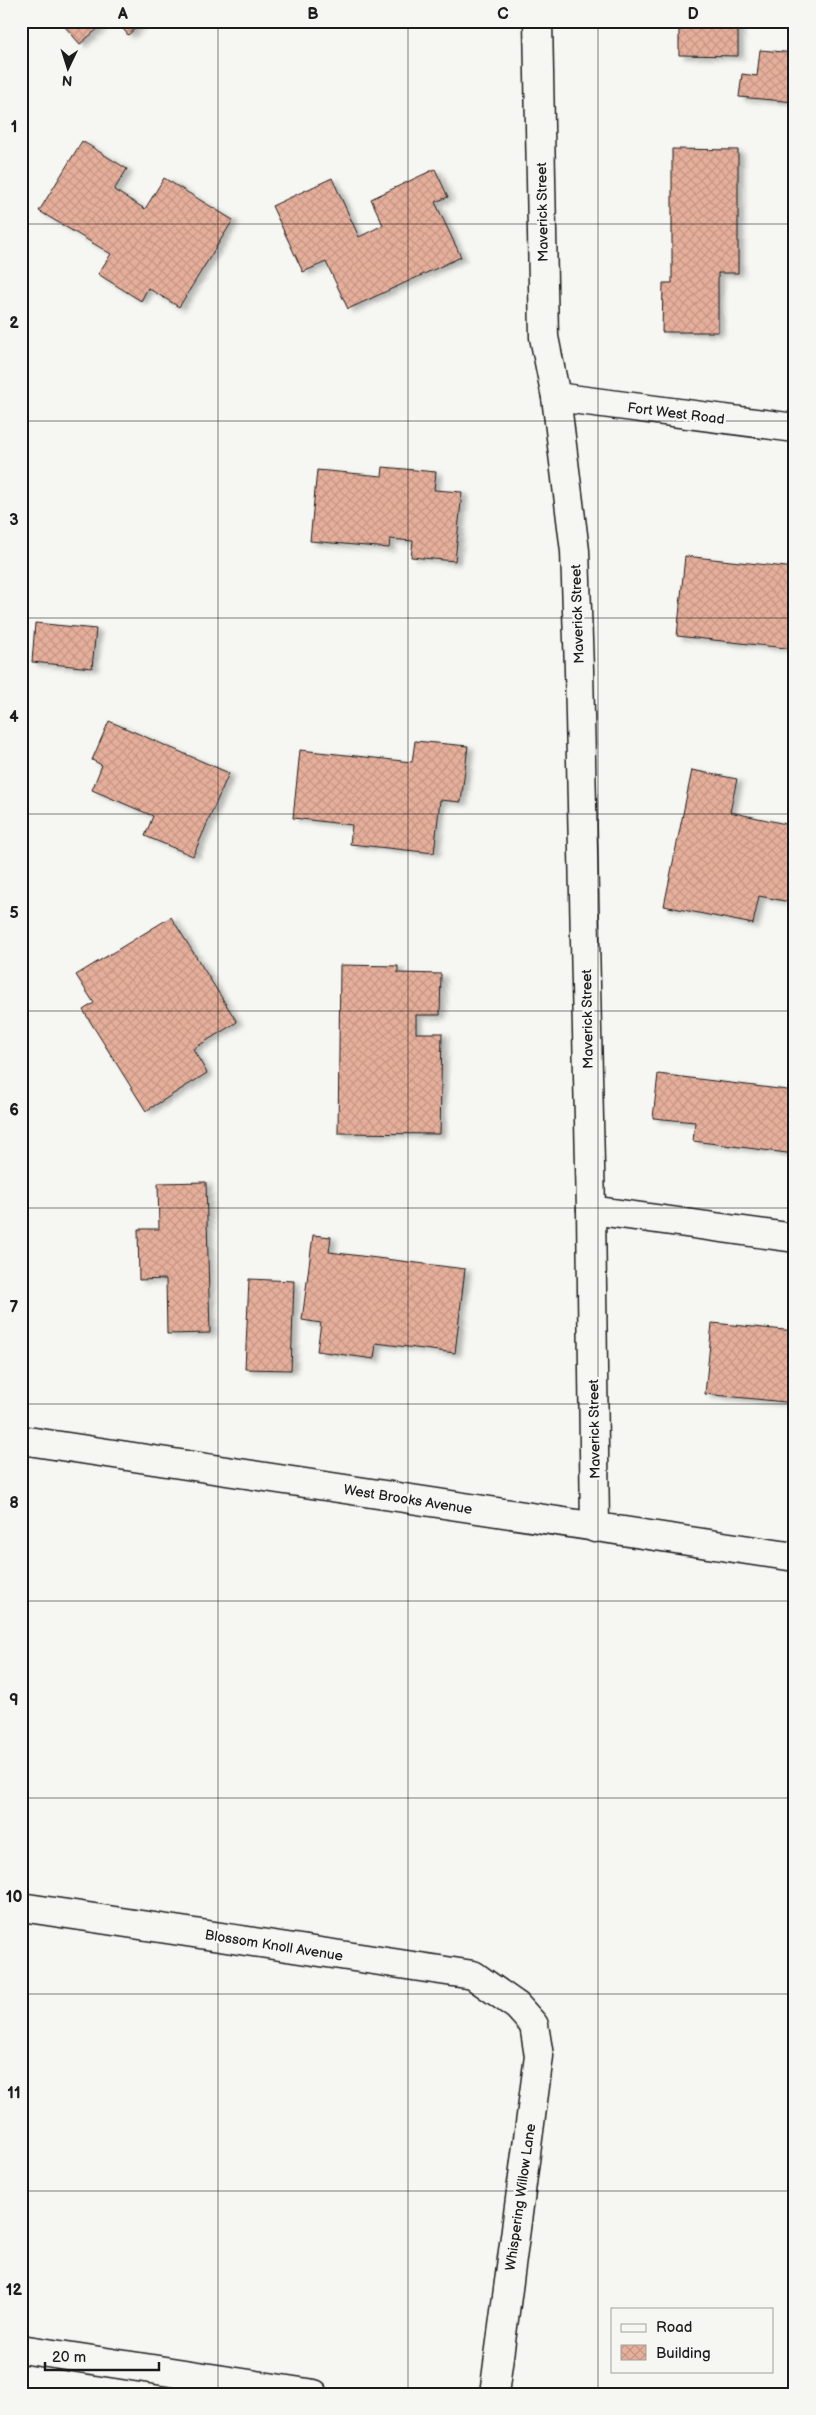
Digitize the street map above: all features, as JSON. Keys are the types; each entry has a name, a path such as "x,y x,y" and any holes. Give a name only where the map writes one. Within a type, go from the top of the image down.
{"street":[{"name":"Maverick Street","path":"538,21 544,337 556,397 575,551 591,1210 595,1528"},
{"name":"Fort West Road","path":"556,397 795,428"},
{"path":"591,1210 795,1238"},
{"name":"West Brooks Avenue","path":"21,1440 795,1557"},
{"name":"Blossom Knoll Avenue","path":"21,1907 473,1975 517,2006"},
{"name":"Whispering Willow Lane","path":"494,2394 539,2056 534,2025 517,2006"},
{"path":"21,2349 314,2394"}],"building":[{"path":"60,21 107,21 80,44"},
{"path":"117,21 144,21 128,35"},
{"path":"679,21 738,21 738,56 679,55"},
{"path":"760,50 795,53 795,102 739,97 742,74 757,76"},
{"path":"82,141 127,169 114,190 145,209 164,178 233,220 179,307 148,288 141,301 98,274 111,254 39,211"},
{"path":"672,149 738,150 738,273 718,273 718,332 662,332 663,283 672,283"},
{"path":"435,169 448,197 435,202 461,257 348,309 326,262 303,272 272,206 332,178 359,237 383,225 371,199"},
{"path":"383,467 436,472 434,490 462,492 455,561 411,557 413,541 390,539 389,548 310,541 317,470 382,476"},
{"path":"685,556 795,568 791,603 795,604 795,649 677,636"},
{"path":"35,623 96,629 92,668 32,662"},
{"path":"109,721 229,773 193,856 145,836 153,816 92,790 102,765 92,760"},
{"path":"415,741 468,746 461,802 440,800 434,853 350,844 352,825 293,818 300,750 412,762"},
{"path":"692,770 737,779 730,812 795,826 795,903 759,896 753,924 664,906"},
{"path":"171,917 237,1022 193,1049 207,1073 146,1111 83,1010 94,1003 76,975"},
{"path":"340,965 398,966 398,973 441,974 440,1015 416,1015 416,1033 442,1033 440,1134 338,1133"},
{"path":"658,1074 795,1091 795,1154 693,1141 695,1122 653,1118"},
{"path":"206,1182 210,1333 167,1334 166,1279 139,1280 138,1229 159,1229 158,1183"},
{"path":"313,1235 331,1237 329,1252 465,1269 455,1353 376,1343 374,1359 317,1351 321,1323 302,1320"},
{"path":"249,1279 294,1281 291,1370 245,1369"},
{"path":"712,1323 795,1331 795,1403 705,1394"}]}
